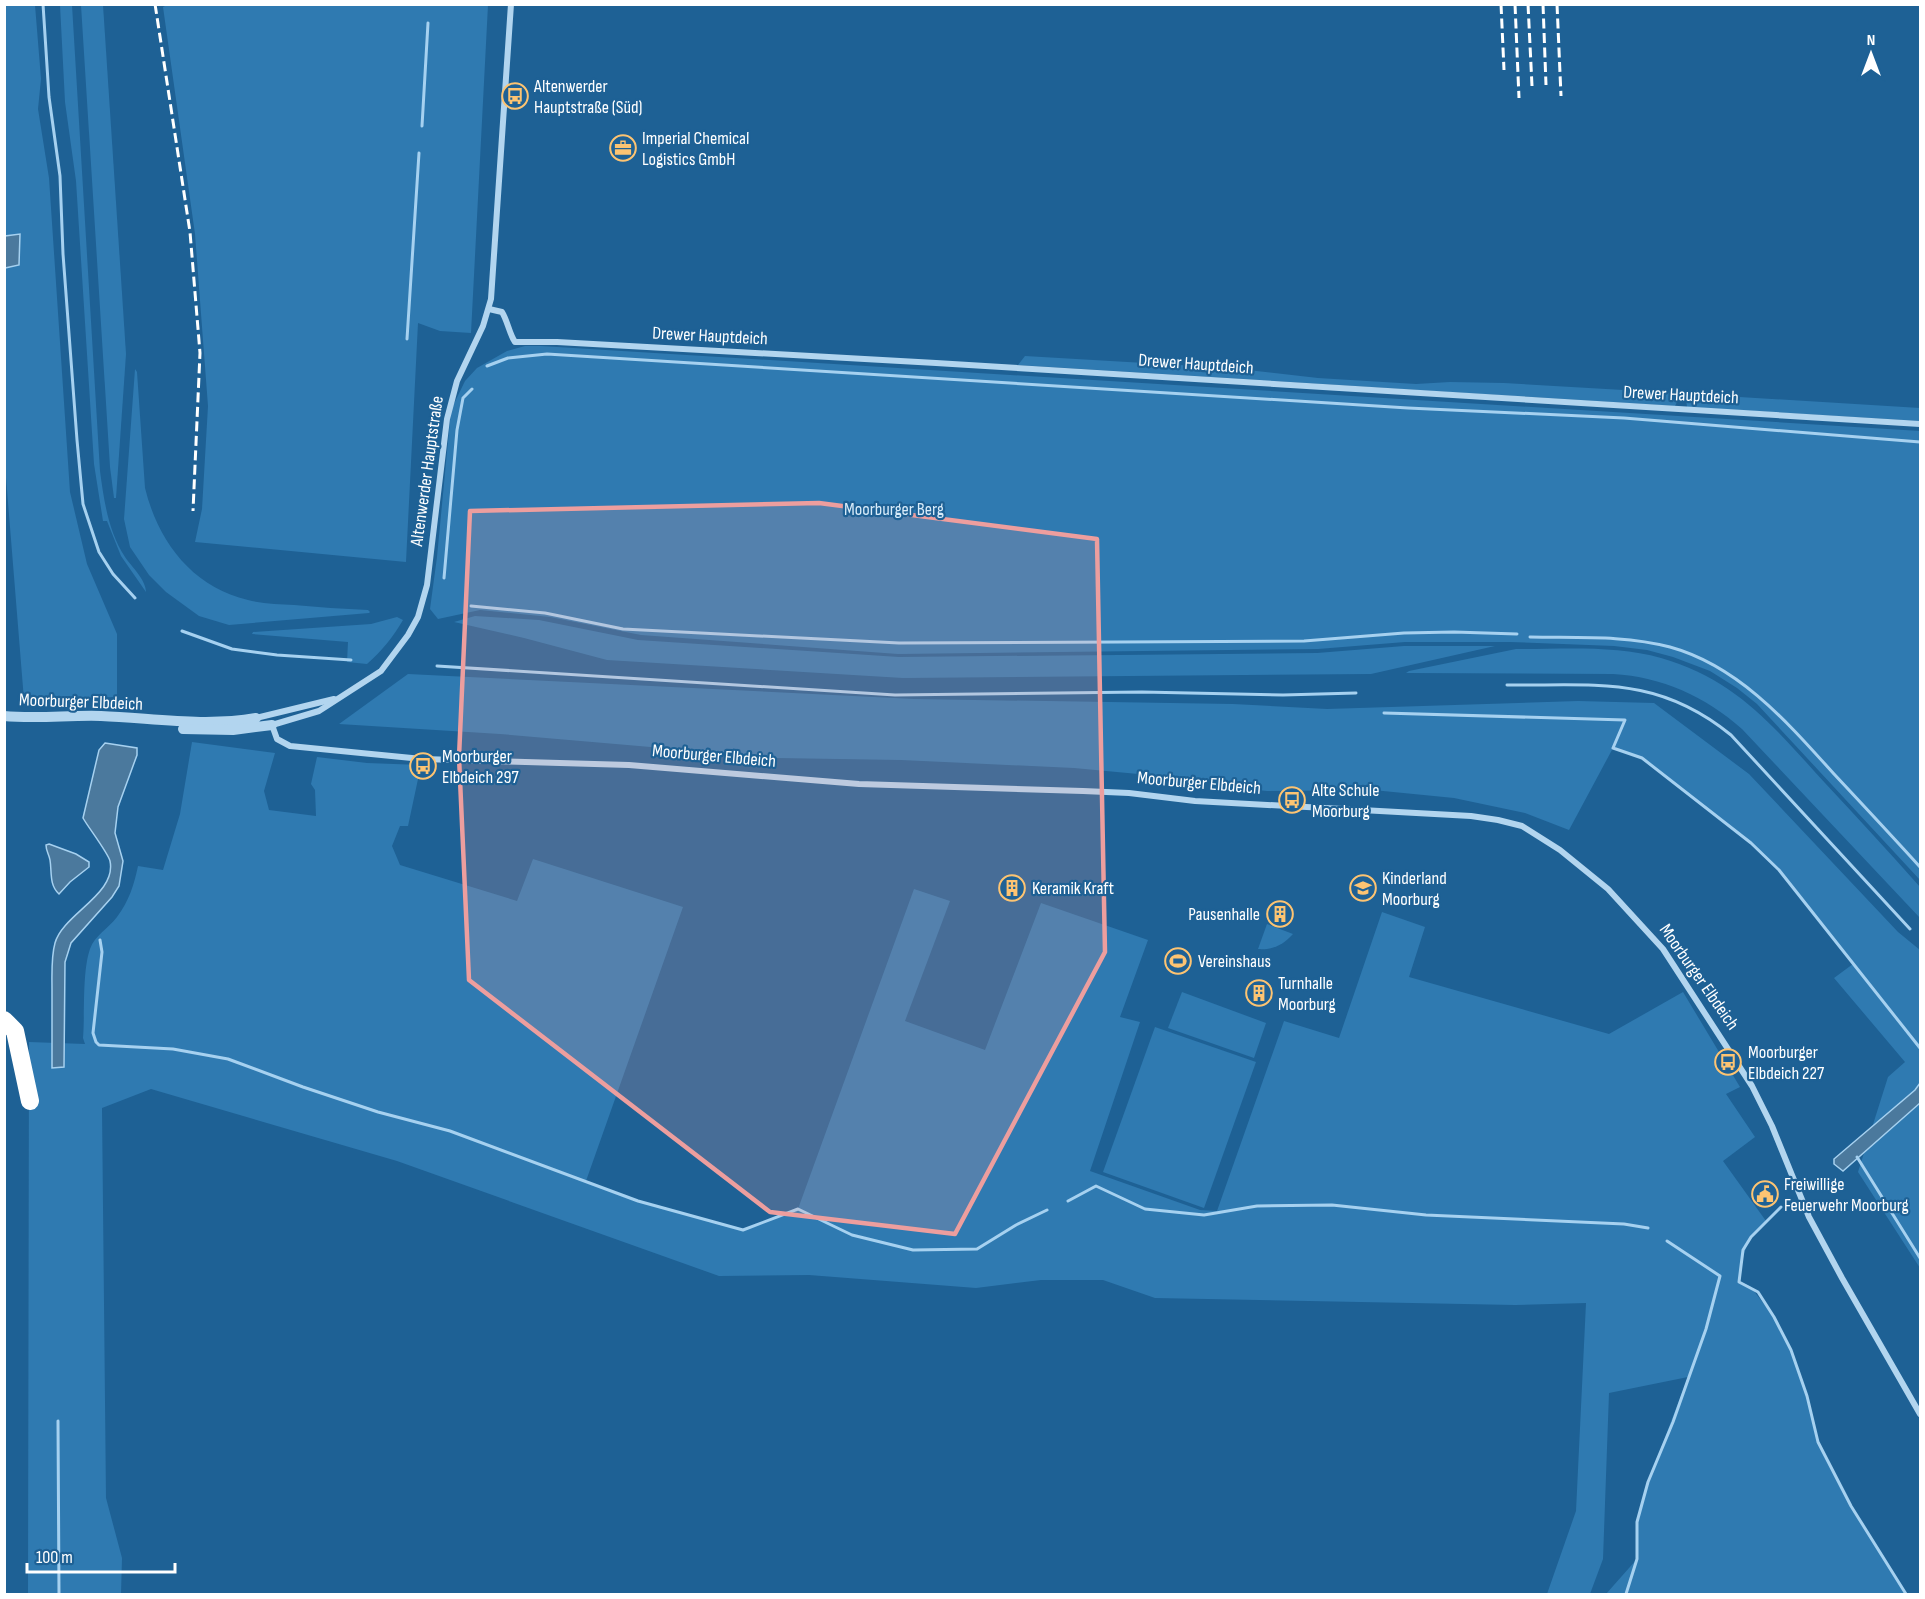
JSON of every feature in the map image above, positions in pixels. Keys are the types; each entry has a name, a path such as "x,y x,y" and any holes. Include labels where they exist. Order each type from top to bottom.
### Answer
{"highway":[{"path":"4,1020 15,1031 30,1101"}],"street":[{"name":"Altenwerder Hauptstraße","path":"272,725 312,714 364,683 381,670 403,643 418,617 427,585 447,418 457,381 477,342 489,309 493,284 510,4"},
{"name":"Drewer Hauptdeich","path":"489,309 502,312 515,342 557,342 936,363 1920,424"},
{"name":"Altenwerder Hauptstraße","path":"256,718 339,697"},
{"name":"Moorburger Elbdeich","path":"4,716 23,718 99,716 157,721 212,722 256,718 272,725 277,739 290,746 422,759 640,766 859,784 1129,793 1195,801 1472,816 1522,826 1560,850 1608,889 1663,949 1752,1086 1772,1126 1809,1217 1920,1414"},
{"name":"Moorburger Elbdeich","path":"157,721 174,727 199,730 233,730 272,725"}],"highlighted area":[{"path":"819,503 1097,539 1105,952 955,1234 770,1212 469,980 459,757 470,511"}],"green space":[{"path":"169,4 488,5 471,333 440,331 418,323 406,562 195,542 202,509 208,406 195,234 163,7"},
{"path":"4,5 35,5 41,79 38,109 49,178 70,492 87,564 117,634 117,697 24,700 4,453"},
{"path":"60,5 72,5 100,471 114,537 125,557 141,578 146,592 121,556 107,521 103,521 94,464 76,181 65,102"},
{"path":"81,5 103,5 126,354 116,498 114,498 110,467"},
{"name":"Moorburger Berg","path":"525,346 1920,431 1920,880 1757,704 1710,671 1647,650 1614,646 1510,642 1405,642 1318,649 898,654 641,635 550,617 480,610 438,619 430,609 451,410 465,381 477,368 507,351"},
{"path":"1025,356 1230,368 1318,378 1416,384 1504,383 1675,393 1678,400 1675,406 1018,365"},
{"path":"135,369 145,488 159,526 180,559 210,584 228,594 248,600 271,604 368,610 369,613 229,625 199,616 166,592 149,575 130,547 124,519"},
{"path":"1691,394 1920,408 1920,421 1687,407 1686,399"},
{"path":"475,616 539,620 638,640 899,657 1317,653 1404,646 1495,646 1371,674 903,678 607,660 454,622"},
{"path":"397,617 403,620 382,649 367,664 347,662 348,642 252,634 253,632 371,624"},
{"path":"1516,649 1589,649 1644,654 1688,667 1733,692 1789,743 1920,887 1920,918 1742,729 1713,707 1682,690 1649,679 1613,674 1406,673"},
{"path":"408,674 914,699 1233,704 1327,709 1578,701 1654,703 1749,774 1898,932 1920,950 1920,1268 1858,1172 1888,1077 1905,1062 1834,978 1853,964 1779,870 1751,843 1641,758 1613,748 1569,830 1525,813 1454,798 1373,790 1267,791 1212,785 1213,781 1074,768 901,760 777,758 500,734 339,724"},
{"path":"192,742 275,753 264,791 269,810 316,816 315,790 311,784 317,757 367,763 421,765 408,826 400,826 392,846 400,865 517,901 533,859 683,907 586,1181 638,1201 742,1230 798,1209 914,889 950,901 905,1021 985,1050 1041,903 1148,940 1120,1017 1140,1022 1090,1171 1200,1210 1217,1211 1284,1021 1339,1038 1382,912 1425,927 1409,977 1609,1034 1683,992 1740,1087 1726,1094 1755,1137 1723,1161 1766,1221 1746,1248 1740,1282 1750,1286 1774,1317 1791,1350 1807,1396 1818,1442 1851,1506 1906,1594 1606,1594 1637,1559 1637,1522 1648,1482 1688,1377 1609,1393 1603,1559 1590,1594 1547,1594 1576,1511 1586,1303 1515,1305 1155,1298 1103,1280 1041,1280 976,1288 809,1275 719,1276 397,1161 151,1089 102,1108 106,1498 122,1558 121,1594 28,1594 29,1042 85,1044 83,1038 85,981 90,949 125,905 138,866 163,870 180,814"},
{"path":"1267,924 1293,934 1277,946 1258,949"},
{"path":"1182,992 1266,1023 1254,1058 1168,1028"},
{"path":"1155,1027 1256,1062 1204,1208 1103,1172"}],"shaded area":[{"path":"20,234 19,265 5,268 5,236"},
{"path":"105,743 137,748 137,755 118,807 115,833 123,861 119,886 71,943 65,962 64,1067 52,1068 52,966 55,943 68,923 98,894 110,873 110,861 83,818 99,750"},
{"path":"49,844 76,854 89,862 89,867 59,894 52,882 46,847"},
{"path":"1920,1083 1920,1103 1843,1171 1834,1164 1834,1159 1915,1090"}],"waterway":[{"path":"43,4 49,97 60,176 63,254 83,504 99,552 113,574 135,598"},
{"path":"422,126 428,23"},
{"path":"407,339 419,153"},
{"path":"487,366 508,358 547,354 1408,408 1624,418 1920,442"},
{"path":"444,578 457,430 463,398 472,389"},
{"path":"471,606 545,613 623,629 899,643 1304,641 1404,633 1517,634"},
{"path":"182,631 232,649 277,655 351,660"},
{"path":"1530,637 1601,638 1653,643 1695,656 1718,668 1761,698 1780,716 1920,867"},
{"path":"437,666 895,695 1142,692 1283,695 1356,693"},
{"path":"1507,685 1597,685 1625,688 1651,693 1677,702 1704,716 1731,735 1910,929"},
{"path":"1384,713 1625,720 1613,748 1642,758 1751,843 1779,870 1920,1048"},
{"path":"100,940 102,952 93,1033 99,1045 173,1049 228,1059 378,1112 450,1131 638,1201 743,1230 798,1209 852,1235 913,1250 977,1249 1016,1225 1047,1210"},
{"path":"1857,1157 1920,1258"},
{"path":"1068,1201 1096,1186 1145,1209 1204,1215 1257,1206 1332,1205 1426,1215 1624,1224 1648,1228"},
{"path":"1781,1207 1751,1237 1743,1250 1739,1282 1758,1292 1774,1317 1791,1350 1807,1396 1818,1442 1851,1506 1906,1594"},
{"path":"1626,1594 1637,1559 1637,1522 1648,1482 1673,1422 1706,1329 1720,1276 1667,1241"},
{"path":"58,1421 59,1594"}],"railway":[{"path":"155,4 190,232 200,353 193,511"},
{"path":"1501,4 1504,70"},
{"path":"1515,4 1519,98"},
{"path":"1528,4 1532,86"},
{"path":"1543,4 1546,85"},
{"path":"1557,4 1561,96"}],"place":[{"name":"Altenwerder Hauptstraße (Süd)","path":"515,96"},
{"name":"Imperial Chemical Logistics GmbH","path":"623,148"},
{"name":"Moorburger Elbdeich 297","path":"423,766"},
{"name":"Alte Schule Moorburg","path":"1292,800"},
{"name":"Keramik Kraft","path":"1012,888"},
{"name":"Kinderland Moorburg","path":"1363,888"},
{"name":"Pausenhalle","path":"1280,914"},
{"name":"Vereinshaus","path":"1178,961"},
{"name":"Turnhalle Moorburg","path":"1259,993"},
{"name":"Moorburger Elbdeich 227","path":"1728,1062"},
{"name":"Freiwillige Feuerwehr Moorburg","path":"1765,1194"}]}
